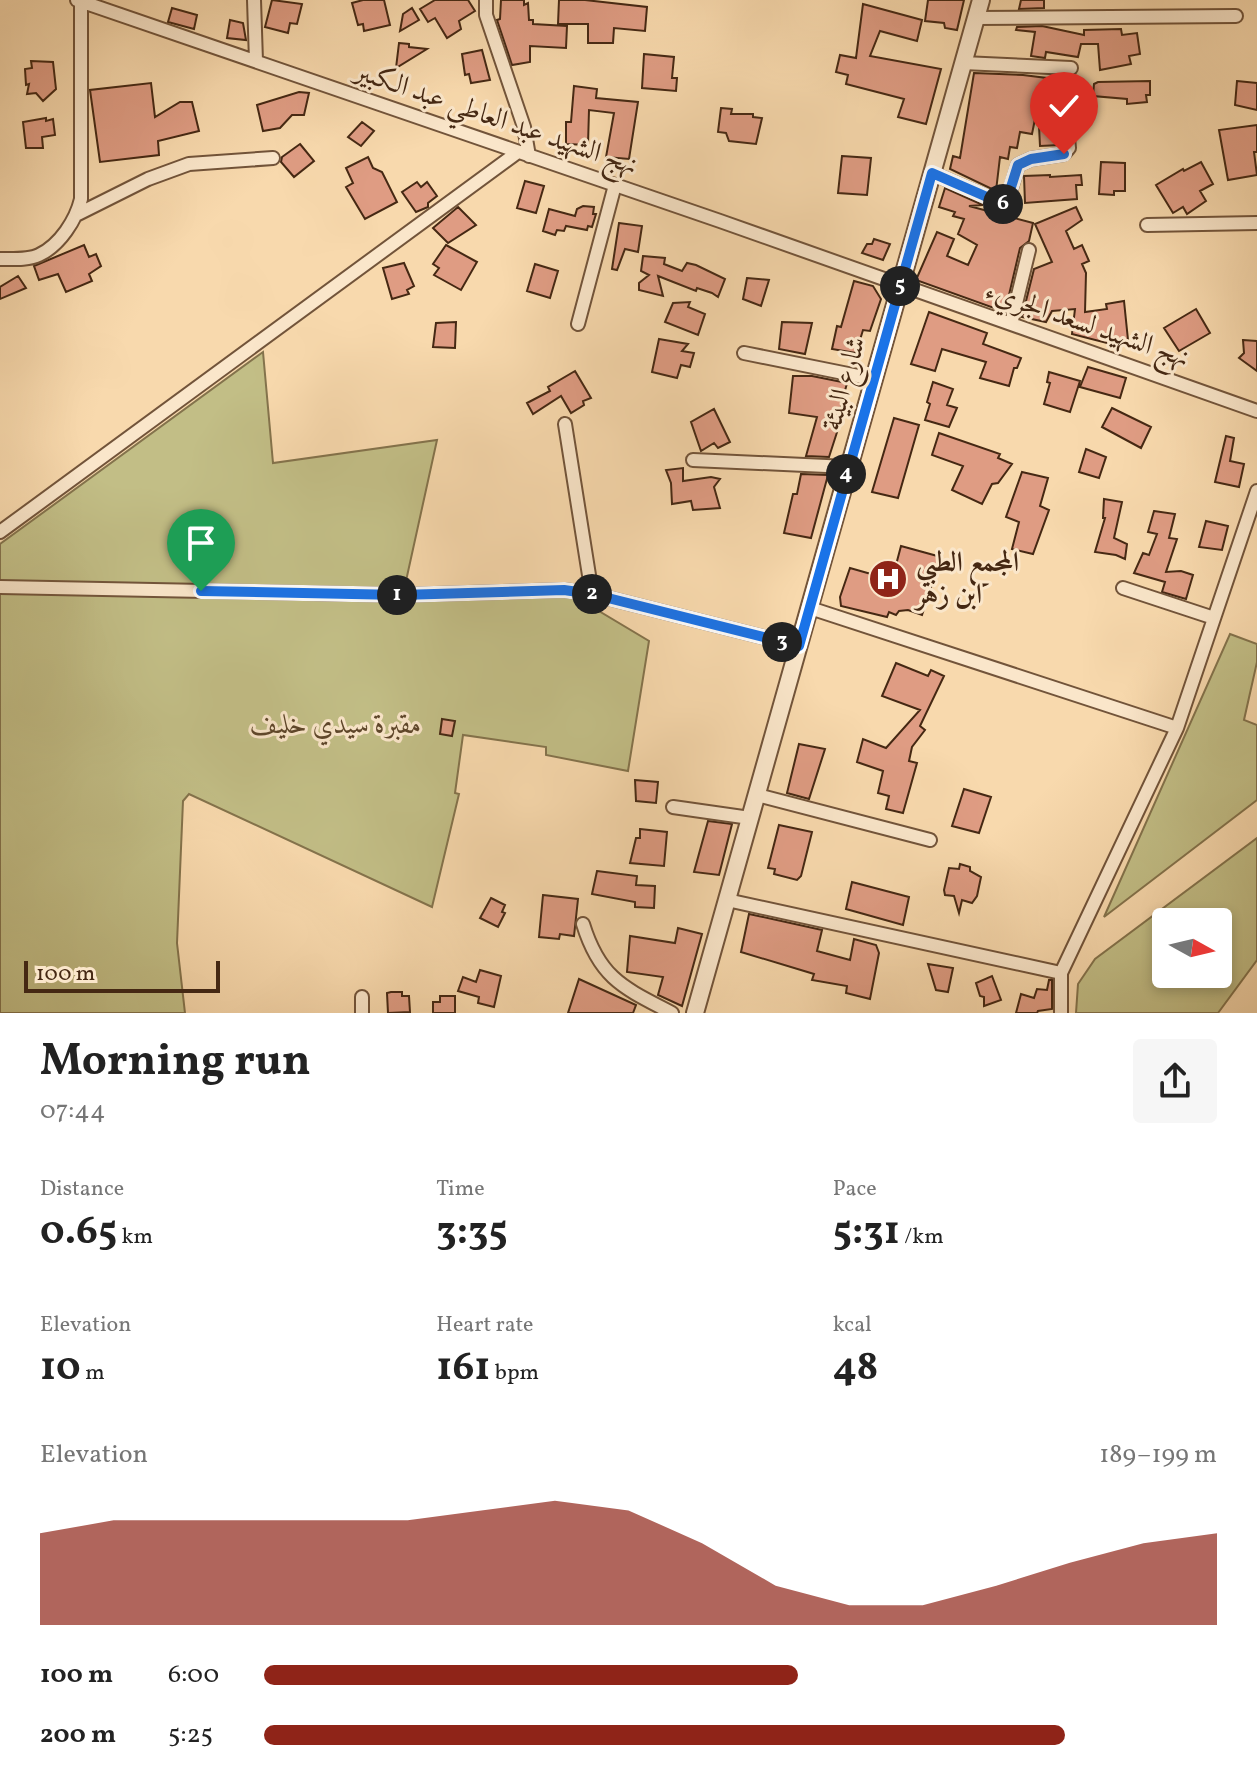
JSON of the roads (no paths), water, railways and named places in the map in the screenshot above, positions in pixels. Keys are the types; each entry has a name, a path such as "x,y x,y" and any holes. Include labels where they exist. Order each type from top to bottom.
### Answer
{"street":[{"path":"254,0 256,61"},
{"path":"0,532 524,154 524,127 486,15 486,0"},
{"name":"شارع البيئة","path":"695,1013 981,0"},
{"path":"0,259 37,256 63,235 78,214 81,199 79,1"},
{"name":"نهج الشهيد عبد العاطي عبد الكبير","path":"79,1 900,285"},
{"path":"976,18 1236,16"},
{"path":"963,63 1071,68"},
{"path":"932,173 1006,203 1018,165 1031,159 1064,154 1069,148 1066,117"},
{"path":"78,214 148,179 189,164 273,158"},
{"path":"578,324 615,185"},
{"path":"1147,225 1257,223"},
{"path":"1011,324 1029,250"},
{"name":"نهج الشهيد لسعد الجريء","path":"900,285 1257,411"},
{"path":"744,353 873,379"},
{"path":"565,424 592,594"},
{"path":"693,460 848,467"},
{"path":"1061,1013 1061,973 1177,728 1257,491"},
{"path":"0,587 401,595 564,590 592,594 799,646"},
{"path":"1123,588 1214,618"},
{"path":"810,608 1177,728"},
{"path":"757,795 930,840"},
{"path":"673,807 750,818"},
{"path":"727,900 1061,973"},
{"path":"583,924 592,950 603,968 632,993 672,1013"},
{"path":"362,997 362,1013"}],"place":[{"name":"المجمع الطبي ابن زهر","path":"888,579"}],"park label":[{"name":"مقبرة سيدي خليف","path":"336,725"}]}
